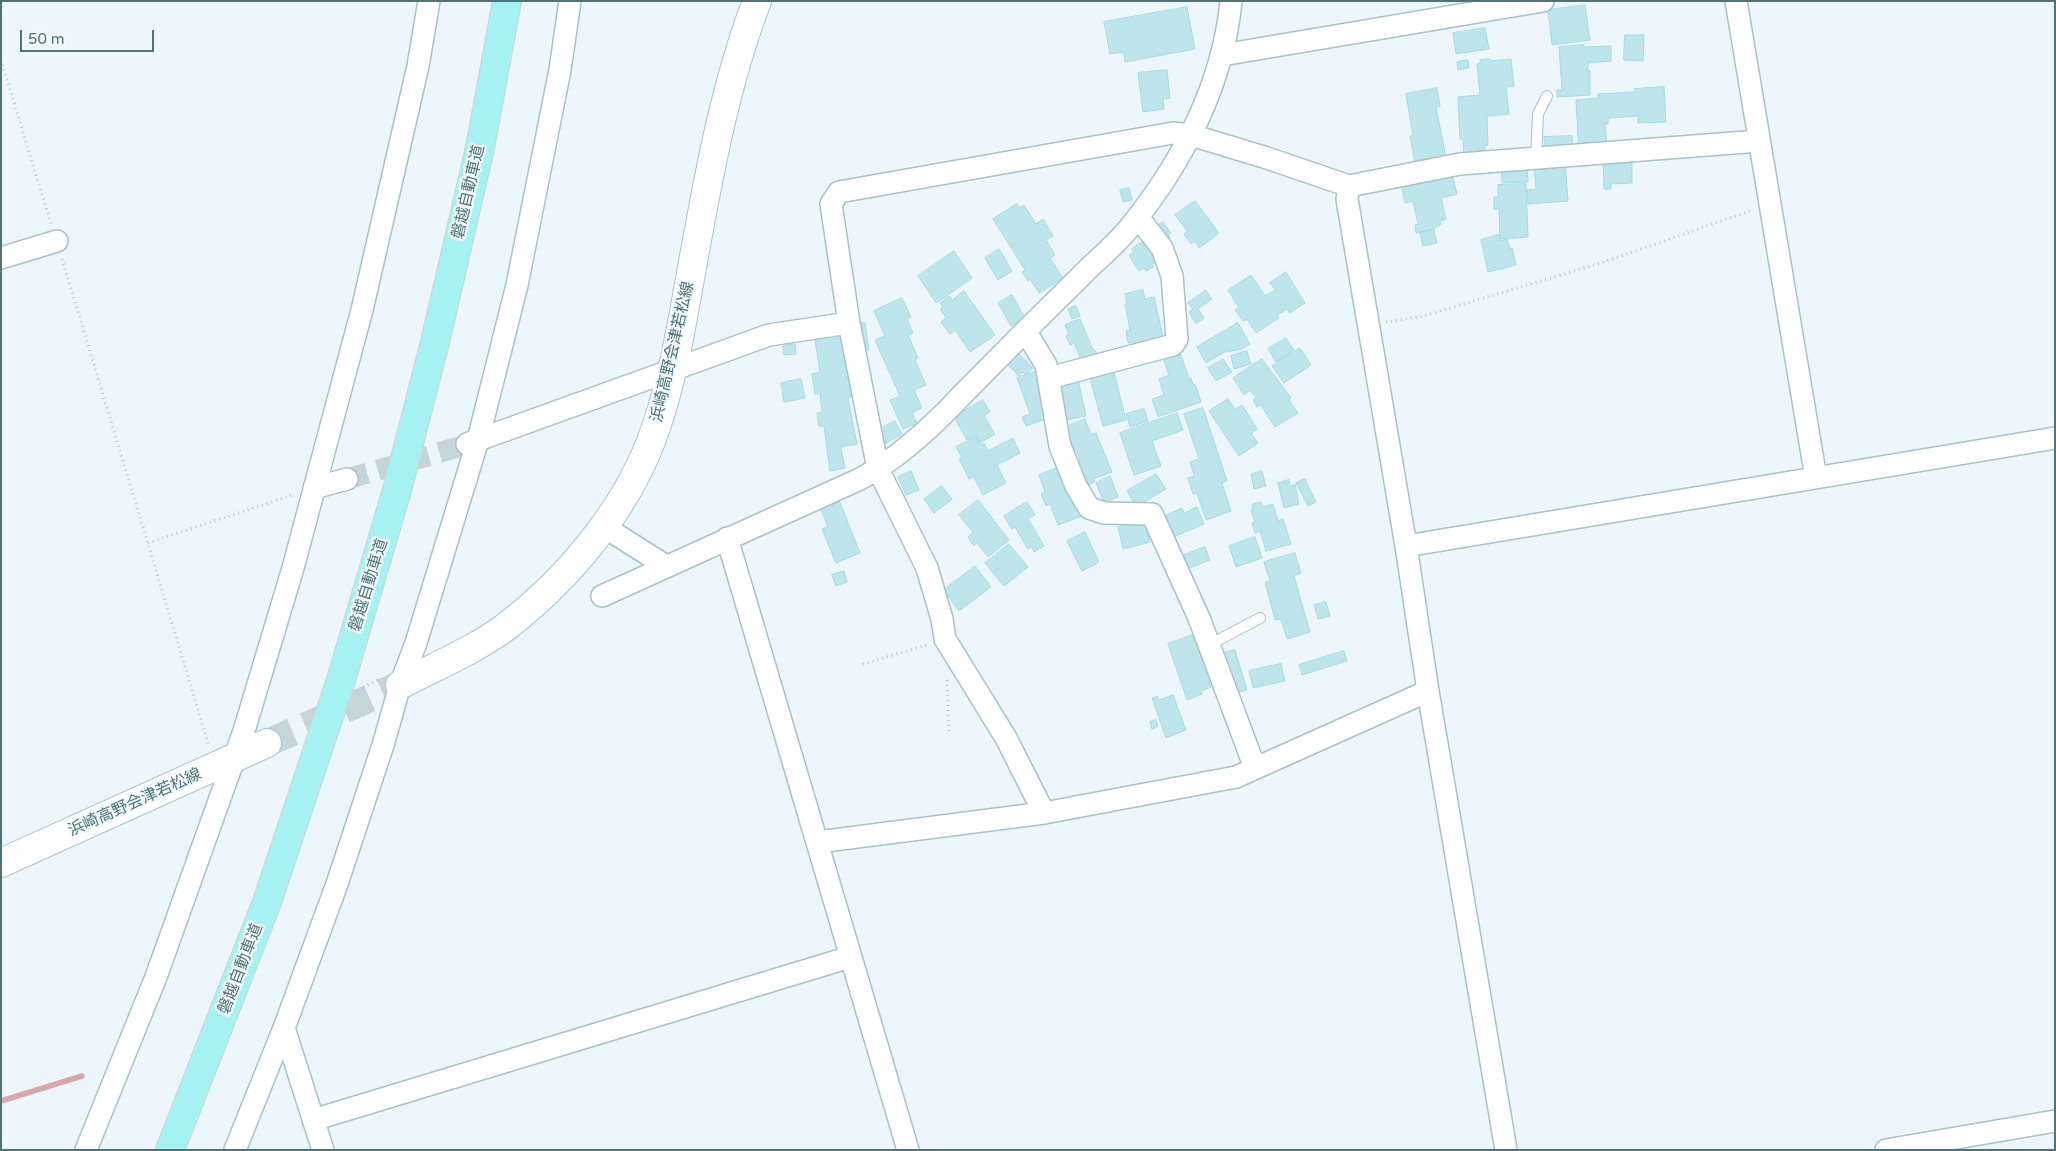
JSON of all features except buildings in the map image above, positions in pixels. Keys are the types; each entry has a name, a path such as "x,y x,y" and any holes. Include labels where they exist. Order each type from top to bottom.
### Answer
{"highway":[{"name":"磐越自動車道","path":"170,1150 267,902 341,680 394,500 435,342 480,148 507,1"}],"main road":[{"name":"浜崎高野会津若松線","path":"400,685 487,639 506,627 543,597 570,568 603,526 633,478 651,441 672,370 728,92 757,1"},
{"name":"浜崎高野会津若松線","path":"1,863 268,743"}],"street":[{"path":"86,1150 156,977 224,763 244,732 293,568 364,300 418,66 429,1"},
{"path":"235,1150 284,1028 337,884 384,742 400,685 416,643 470,443 517,286 560,70 570,1"},
{"path":"602,596 860,479 878,469 938,421 1129,229 1167,178 1191,135 1216,75 1222,55 1231,1"},
{"path":"1222,55 1543,1"},
{"path":"1736,1 1816,478"},
{"path":"1044,813 1006,738 945,639 942,618 927,568 878,469 849,323 831,204 839,192 1173,133 1191,135 1350,186 1460,164 1760,141"},
{"path":"1350,186 1347,199 1506,1150"},
{"path":"1048,378 1173,345 1177,340 1172,276 1162,248 1138,217"},
{"path":"1,258 57,241"},
{"path":"470,443 769,335 849,323"},
{"path":"1026,332 1046,365 1060,446 1076,486 1089,508 1104,513 1152,514 1199,618 1255,768"},
{"path":"1406,546 2055,438"},
{"path":"314,488 347,479"},
{"path":"603,526 666,566"},
{"path":"727,538 908,1150"},
{"path":"818,842 1044,813 1236,777 1428,691"},
{"path":"314,1120 850,957"},
{"path":"284,1028 323,1150"},
{"path":"1886,1150 2055,1121"}],"lane":[{"path":"1536,158 1538,114 1547,96"},
{"path":"1209,645 1260,618"}],"path":[{"path":"1,60 148,543 224,763"},
{"path":"1369,325 1423,316 1601,263 1770,204"},
{"path":"148,543 314,488"},
{"path":"863,664 945,639"},
{"path":"947,677 949,734"}],"waterway":[{"path":"1,1101 82,1076"}],"tunnel":[{"path":"347,479 462,446"},
{"path":"267,743 400,685"}]}
